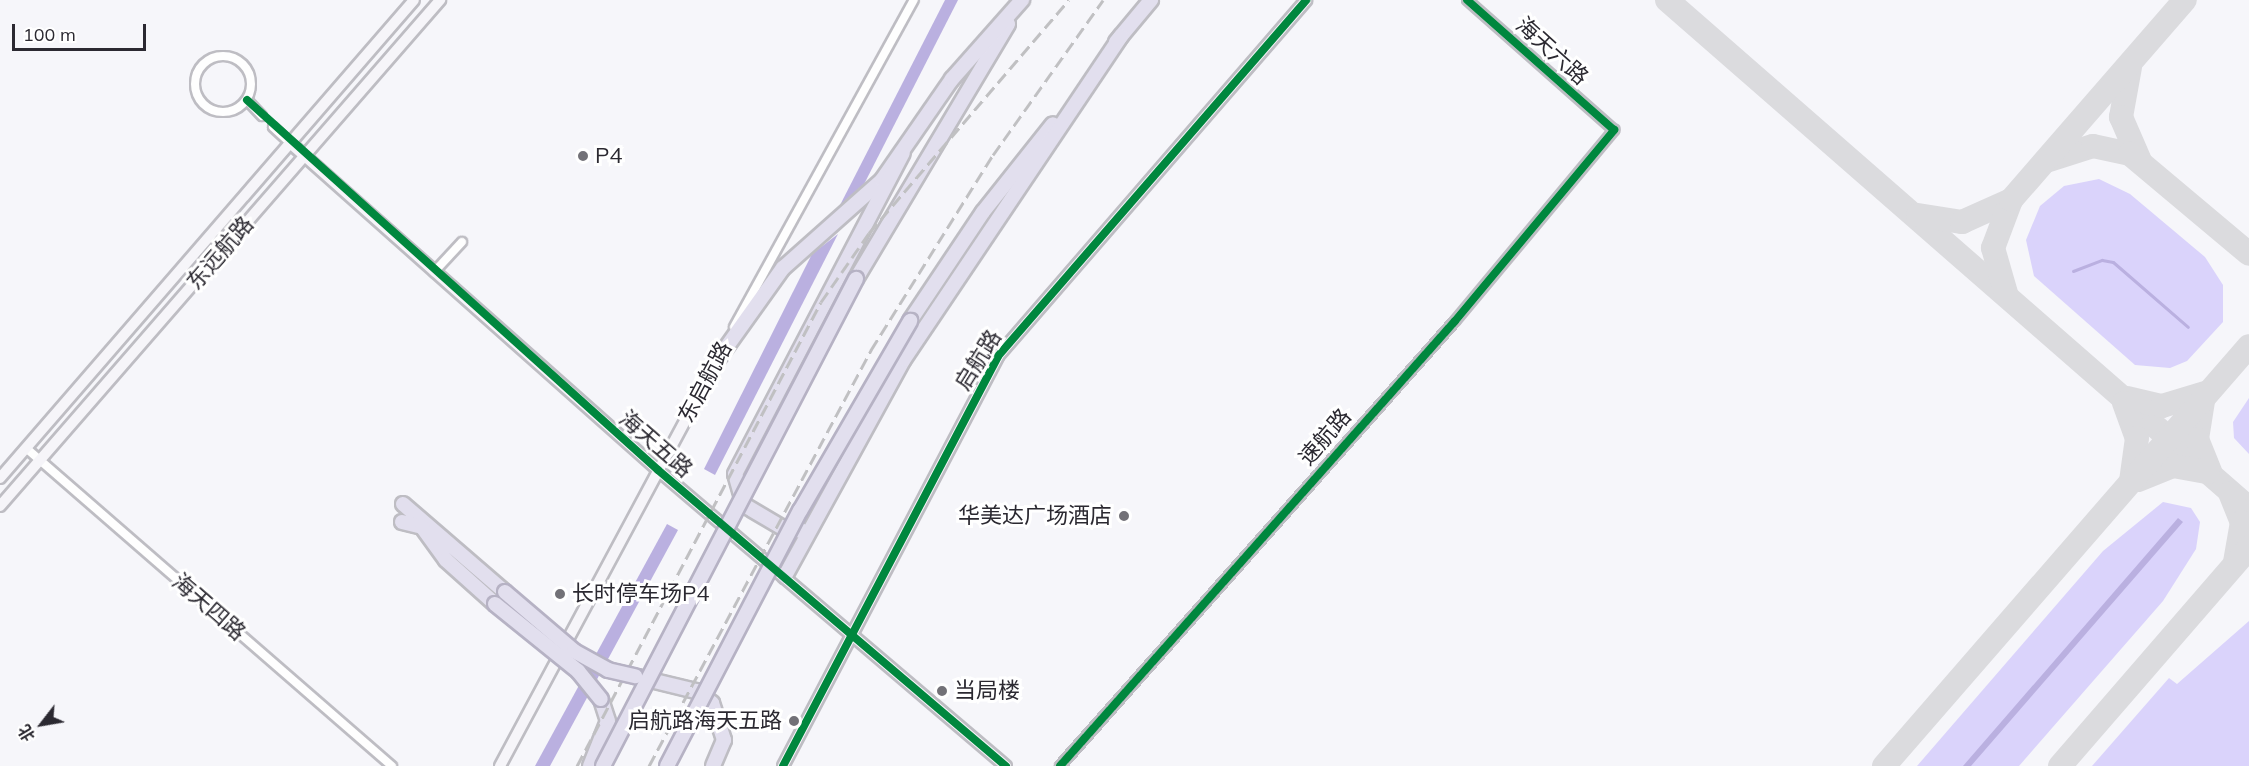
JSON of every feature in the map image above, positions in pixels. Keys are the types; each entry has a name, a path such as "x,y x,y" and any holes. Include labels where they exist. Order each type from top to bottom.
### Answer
{"highway":[{"path":"817,517 803,530 788,531 744,505 735,474 903,153 952,79 1023,0"},
{"path":"603,766 856,279 962,94 1023,0"},
{"path":"667,766 800,512 910,321 983,212 1151,0"},
{"path":"785,576 904,359 1121,36"},
{"path":"718,359 783,268 861,201 903,153"},
{"path":"403,504 574,651 608,670 696,691 712,703 724,740 713,766"},
{"path":"402,522 422,527 446,560 495,604 578,671 601,699 608,721 590,766"}],"street":[{"name":"东远航路","path":"0,478 414,0"},
{"name":"东远航路","path":"0,507 440,0"},
{"name":"东启航路","path":"500,766 914,0"},
{"name":"启航路","path":"783,766 998,356 1306,0"},
{"name":"海天六路","path":"1467,0 1614,130"},
{"path":"219,56 240,61 251,79 247,100 226,113 203,104 194,84 202,65 219,56"},
{"path":"247,100 262,116"},
{"path":"273,127 290,142"},
{"name":"速航路","path":"1060,766 1459,316 1614,130"},
{"name":"海天五路","path":"290,142 304,157 658,470 852,632 1006,766"},
{"path":"434,272 462,242"},
{"name":"海天四路","path":"26,448 392,766"}],"shaded area":[{"path":"945,0 958,0 858,196 837,211"},
{"path":"2099,179 2130,194 2205,257 2223,285 2223,322 2187,361 2170,368 2135,365 2034,276 2026,240 2040,206 2064,186"},
{"path":"838,234 715,475 704,469 812,254"},
{"path":"2249,398 2249,454 2234,438 2233,422"},
{"path":"2163,502 2191,508 2200,522 2196,549 2163,601 2019,766 1917,766 2103,551"},
{"path":"2178,518 2183,522 1971,766 1963,766"},
{"path":"667,524 678,530 550,766 535,766"},
{"path":"2249,621 2249,766 2092,766 2169,678 2177,684"}],"waterway":[{"path":"2073,271 2102,260 2113,262 2188,327"}],"taxiway":[{"path":"1667,0 2249,508"},
{"path":"2006,293 1993,248 2011,200 2185,0"},
{"path":"2130,67 2121,117 2140,161"},
{"path":"2049,160 2093,146 2130,154 2249,254"},
{"path":"1918,215 1962,222 2011,200"},
{"path":"1884,766 2249,346"},
{"path":"2127,398 2162,406 2205,393"},
{"path":"2203,401 2197,439 2210,471"},
{"path":"2124,403 2137,438 2131,481"},
{"path":"2138,480 2173,466 2207,472"},
{"path":"2230,493 2242,522 2235,562"},
{"path":"2060,766 2249,548"}],"railway":[{"path":"577,766 821,302 869,233 1069,0"},
{"path":"649,766 871,350 993,155 1103,0"}],"cycle path":[{"path":"783,766 998,356 1306,0"},
{"path":"1060,766 1455,321 1614,130 1467,0"},
{"path":"247,100 658,470 1006,766"}],"place":[{"name":"P4","path":"583,156"},
{"name":"华美达广场酒店","path":"1124,516"},
{"name":"长时停车场P4","path":"560,594"},
{"name":"当局楼","path":"942,691"},
{"name":"启航路海天五路","path":"794,721"}]}
